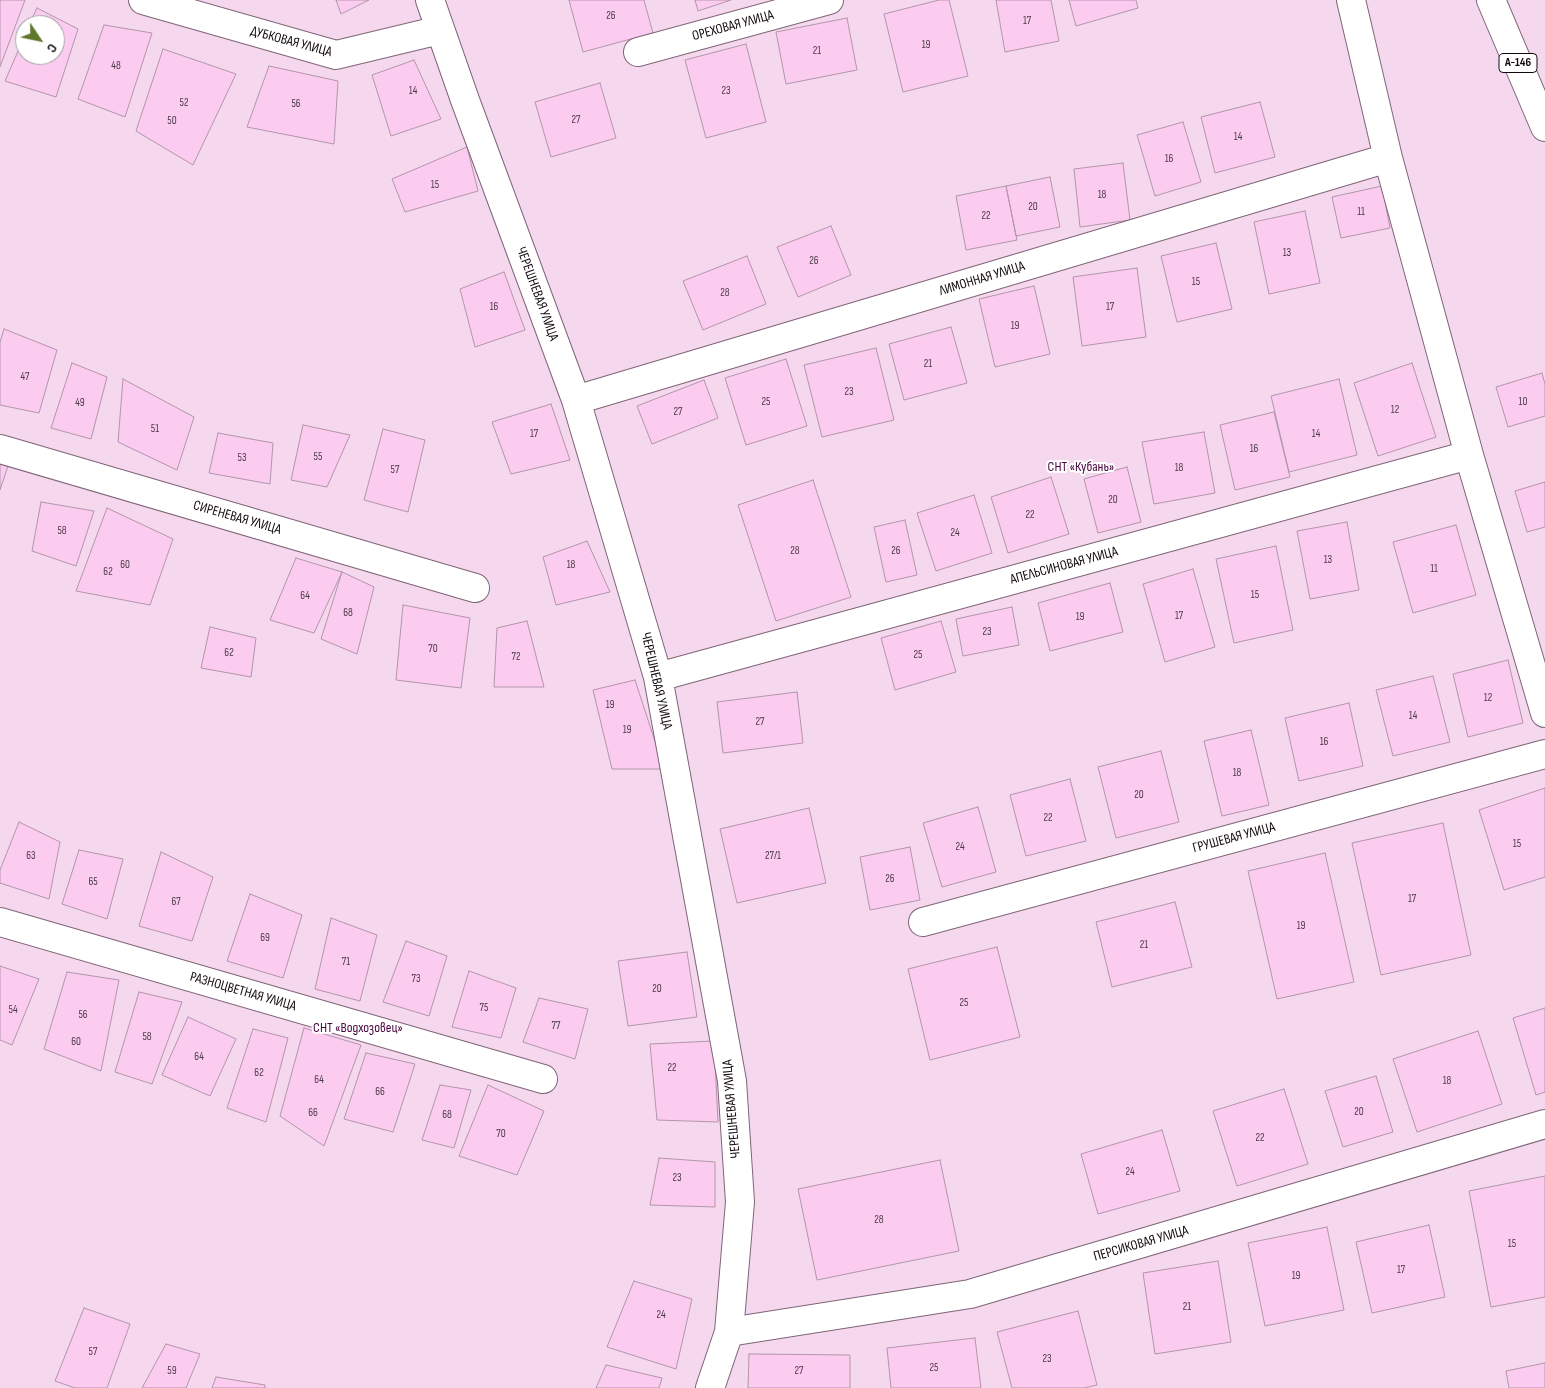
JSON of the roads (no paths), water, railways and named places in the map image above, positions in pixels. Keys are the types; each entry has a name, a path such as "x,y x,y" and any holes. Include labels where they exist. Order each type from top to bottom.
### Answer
{"main road":[{"name":"ДУБКОВАЯ УЛИЦА","path":"143,0 336,55 440,30"},
{"name":"ЧЕРЕШНЕВАЯ УЛИЦА","path":"430,0 576,400 658,677 732,1081 740,1202 729,1332 710,1388"},
{"name":"ОРЕХОВАЯ УЛИЦА","path":"638,52 829,0"},
{"path":"1351,0 1388,158 1469,455 1545,713"},
{"name":"А-146","path":"1491,0 1545,127"},
{"name":"ЛИМОННАЯ УЛИЦА","path":"576,400 1388,158"},
{"name":"СИРЕНЕВАЯ УЛИЦА","path":"0,448 475,588"},
{"name":"АПЕЛЬСИНОВАЯ УЛИЦА","path":"658,677 1469,455"},
{"name":"ГРУШЕВАЯ УЛИЦА","path":"923,922 1545,754"},
{"name":"РАЗНОЦВЕТНАЯ УЛИЦА","path":"0,922 543,1079"},
{"name":"ПЕРСИКОВАЯ УЛИЦА","path":"729,1332 970,1294 1545,1124"}],"park label":[{"name":"СНТ «Кубань»","path":"1081,467"},
{"name":"СНТ «Водхозовец»","path":"358,1028"}]}
